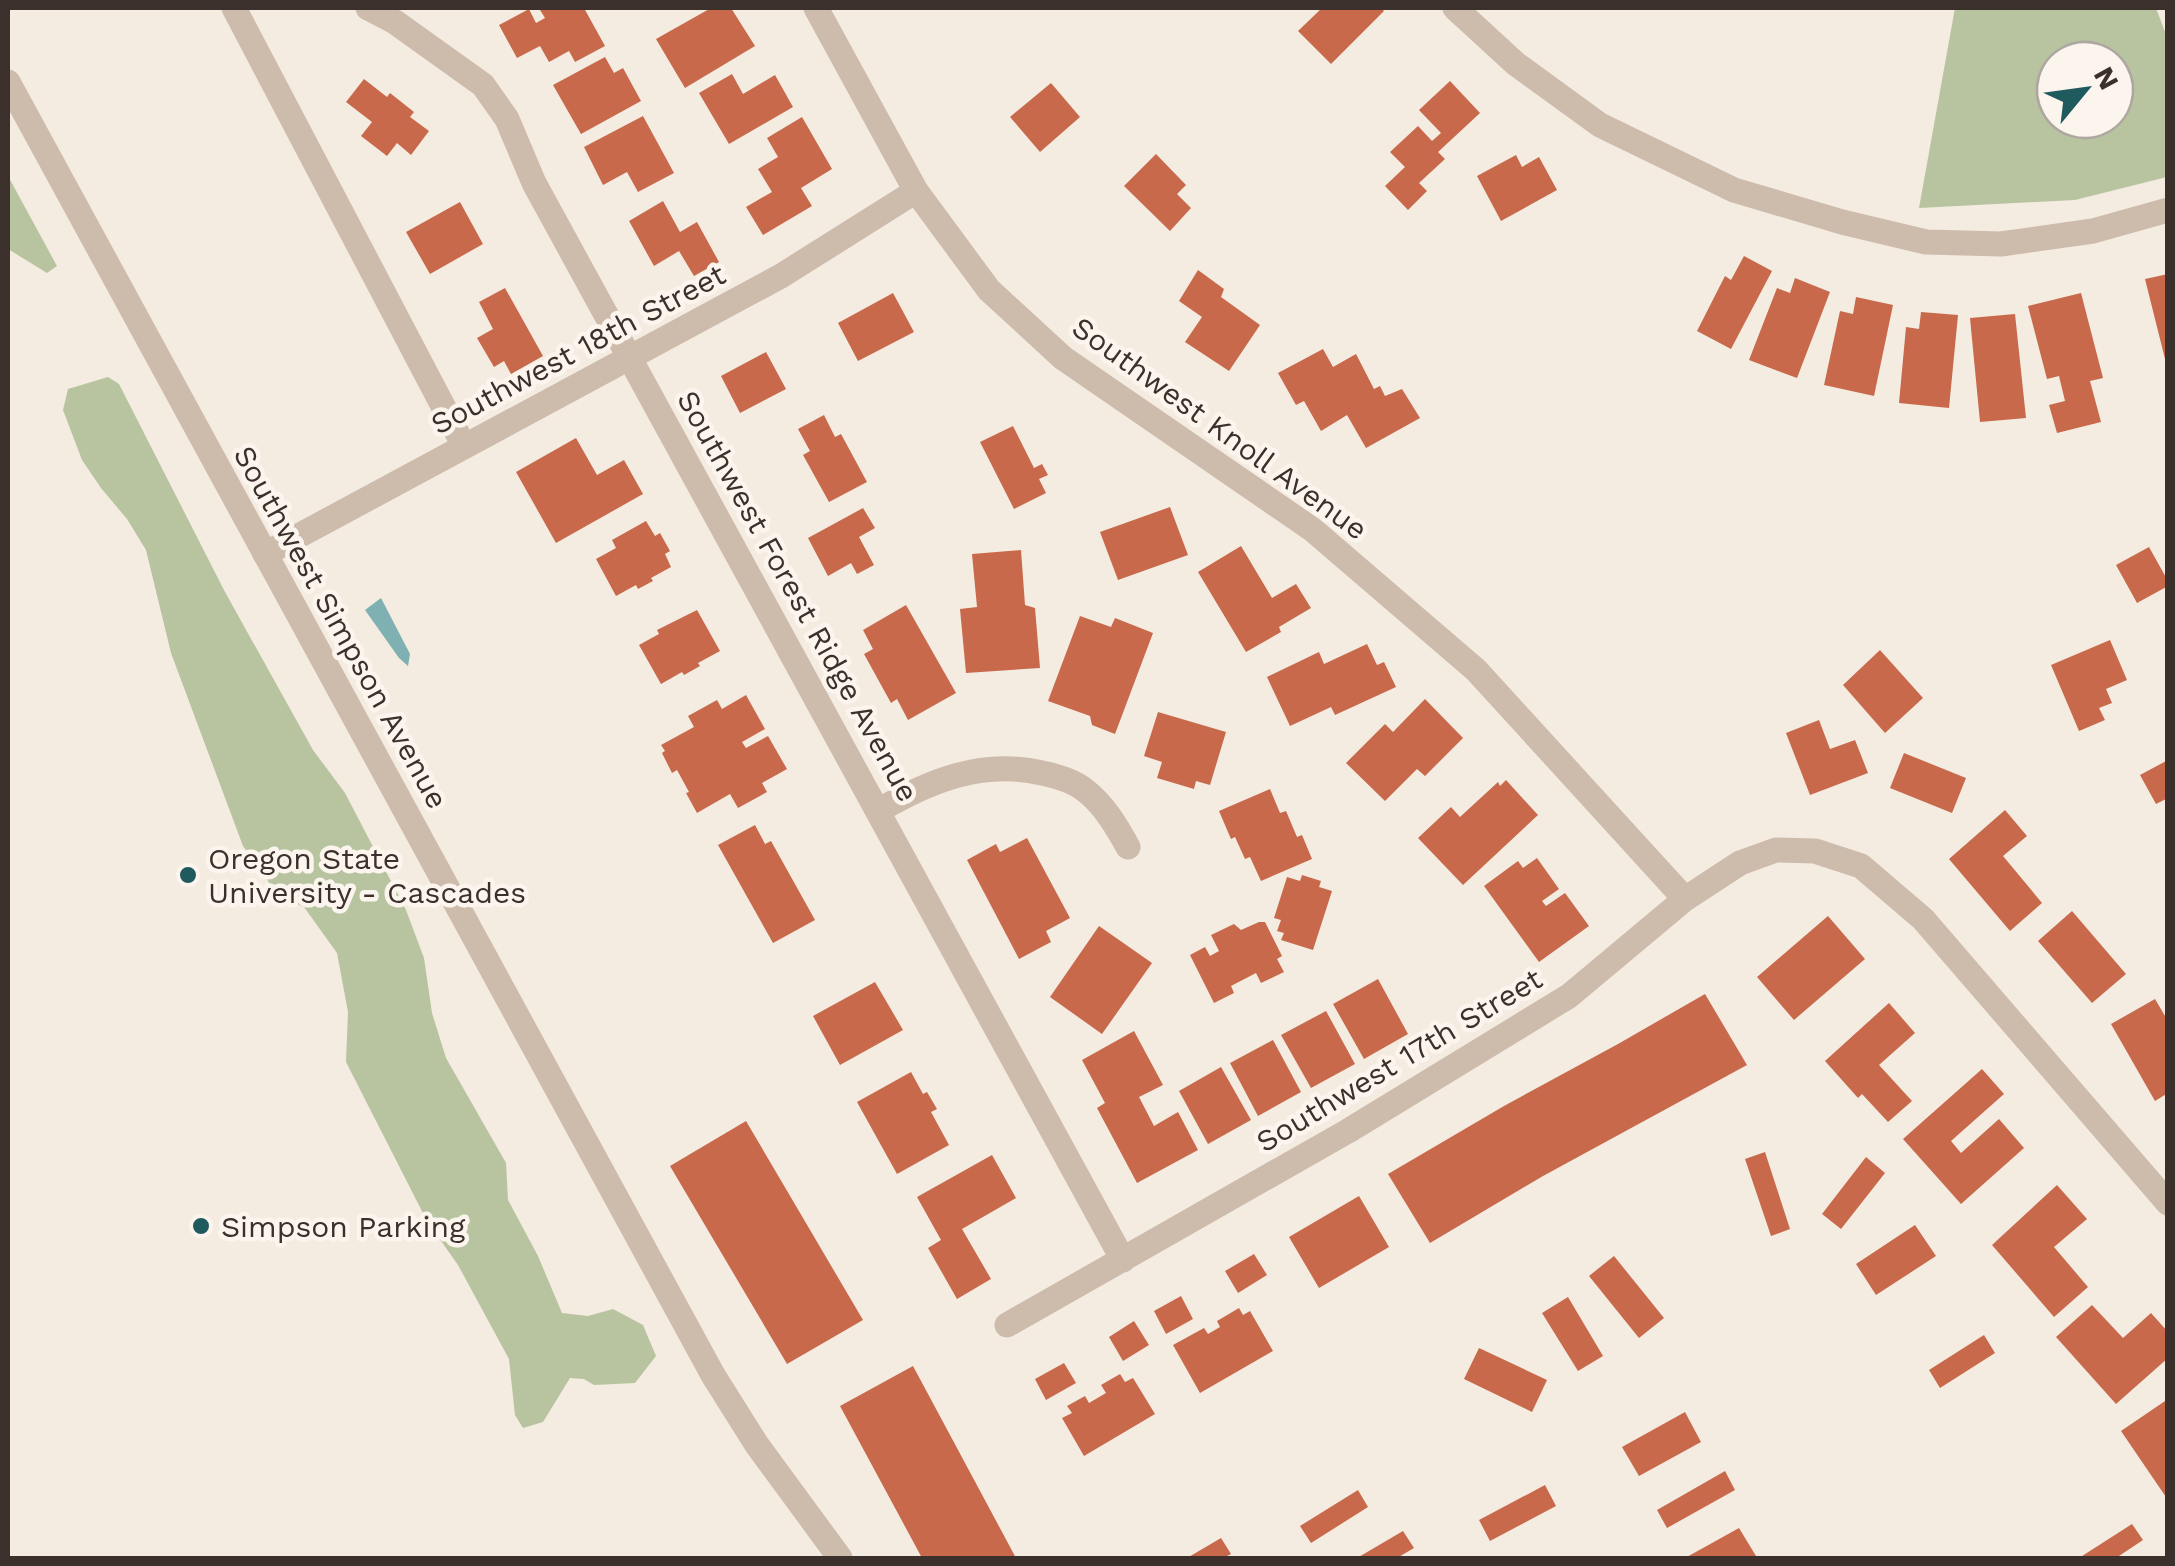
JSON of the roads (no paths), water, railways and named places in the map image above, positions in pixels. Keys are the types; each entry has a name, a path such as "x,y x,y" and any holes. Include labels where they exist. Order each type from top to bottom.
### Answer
{"street":[{"path":"234,8 464,446"},
{"name":"Southwest Forest Ridge Avenue","path":"368,8 395,22 484,85 507,119 534,183 1123,1260"},
{"name":"Southwest Knoll Avenue","path":"816,8 916,191 989,290 1062,358 1313,530 1476,670 1685,899"},
{"path":"1455,8 1516,64 1600,125 1734,190 1842,222 1926,242 2001,244 2092,231 2168,210"},
{"name":"Southwest Simpson Avenue","path":"8,82 713,1375 756,1445 840,1558"},
{"name":"Southwest 18th Street","path":"265,554 781,276 916,191"},
{"path":"878,810 957,774 988,769 1026,770 1085,790 1108,815 1128,847"},
{"name":"Southwest 17th Street","path":"1007,1326 1348,1131 1569,996 1685,899 1740,863 1776,850 1815,851 1861,866 1923,919 2168,1203"}],"water":[{"path":"381,598 410,654 408,666 365,610"}],"place":[{"name":"Oregon State University - Cascades","path":"188,875"},
{"name":"Simpson Parking","path":"201,1226"}]}
